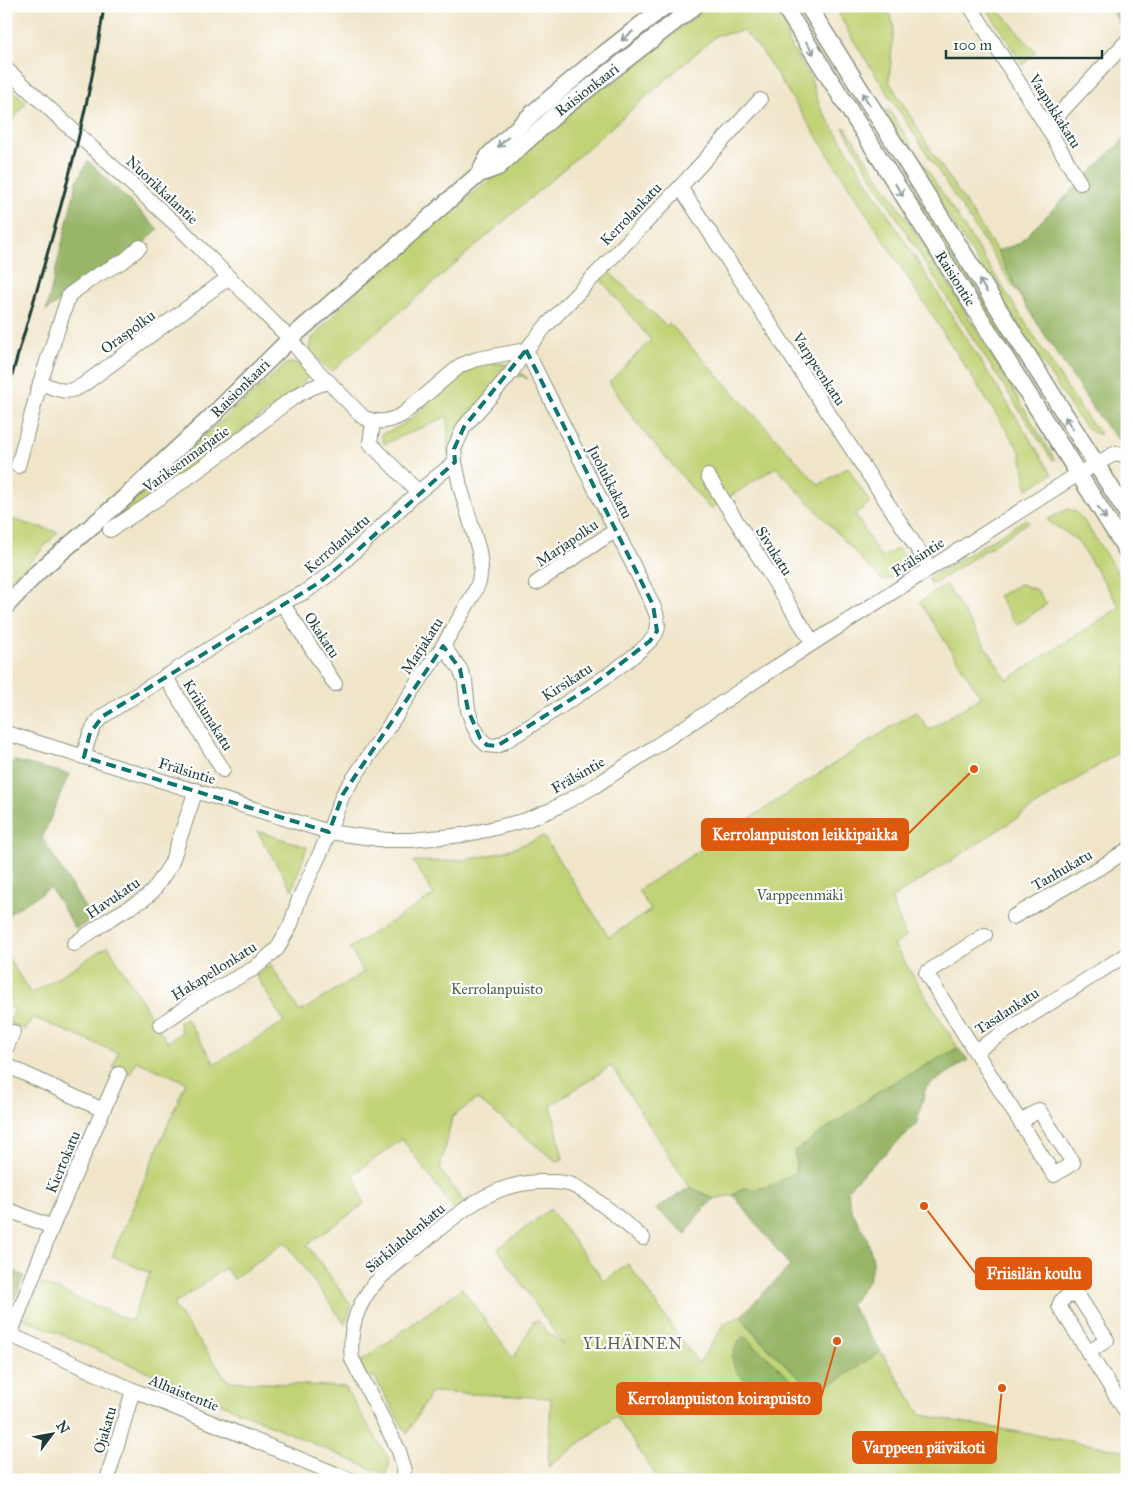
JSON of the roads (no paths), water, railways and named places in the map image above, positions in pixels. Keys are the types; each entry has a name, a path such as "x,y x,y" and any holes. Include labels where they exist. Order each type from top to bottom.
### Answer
{"main road":[{"name":"Raisionkaari","path":"479,174 489,155 535,111 665,6"},
{"name":"Raisionkaari","path":"6,606 38,572 121,501 208,420 290,339 479,174 498,167 561,110 695,6"},
{"name":"Raisiontie","path":"784,6 1127,551"},
{"name":"Raisiontie","path":"808,6 1127,513"}],"street":[{"name":"Vaapukkakatu","path":"970,6 1080,182"},
{"path":"1047,127 1127,41"},
{"name":"Nuorikkalantie","path":"6,69 181,229 290,339"},
{"name":"Kerrolankatu","path":"84,757 86,744 96,722 114,708 282,603 305,592 334,571 418,492 455,462 454,449 464,427 511,373 526,350 546,326 680,187 760,100"},
{"name":"Varppeenkatu","path":"680,187 930,568"},
{"path":"18,466 40,383 69,295 94,277 124,260 140,247"},
{"name":"Oraspolku","path":"40,383 65,391 73,391 84,385 228,278"},
{"path":"290,339 355,410 373,422 393,420 402,415 454,370 469,362 526,350"},
{"name":"Juolukkakatu","path":"526,350 653,605 657,618 657,631"},
{"name":"Variksenmarjatie","path":"110,530 185,481 297,395 314,385 329,382"},
{"path":"373,422 370,443 418,492"},
{"name":"Frälsintie","path":"6,733 329,832 386,840 411,840 463,835 526,820 551,810 595,786 813,643 1078,474 1116,453 1127,456"},
{"name":"Marjakatu","path":"329,832 343,794 443,646 479,582 481,567 476,535 460,486 455,462"},
{"name":"Sivukatu","path":"708,476 813,643"},
{"name":"Marjapolku","path":"536,584 616,530"},
{"name":"Okakatu","path":"282,603 335,684"},
{"name":"Kirsikatu","path":"443,646 460,668 465,682 468,710 480,738 487,745 497,746 589,688 626,662 650,641 657,631"},
{"name":"Kriikunakatu","path":"165,676 223,770"},
{"name":"Havukatu","path":"74,944 111,918 134,906 153,890 171,864 196,790"},
{"name":"Hakapellonkatu","path":"160,1025 199,998 255,968 277,949 291,924 299,899 329,832"},
{"name":"Tanhukatu","path":"1014,917 1127,850"},
{"path":"975,1051 926,973 986,935"},
{"name":"Tasalankatu","path":"1020,1122 975,1051 1127,954"},
{"path":"6,1049 13,1032"},
{"path":"6,1065 103,1110"},
{"name":"Kiertokatu","path":"8,1334 52,1227 119,1074"},
{"name":"Särkilahdenkatu","path":"402,1480 405,1471 400,1451 352,1359 350,1343 352,1325 359,1308 375,1284 463,1210 485,1196 510,1186 529,1183 570,1184 586,1193 643,1238"},
{"path":"6,1209 52,1227"},
{"name":"Alhaistentie","path":"8,1334 133,1390 350,1480"},
{"path":"1088,1353 1127,1412"},
{"name":"Ojakatu","path":"107,1480 133,1390"}],"railway":[{"path":"6,396 75,153 96,55 104,6"}],"place":[{"name":"Kerrolanpuiston leikkipaikka","path":"974,769"},
{"name":"Friisilän koulu","path":"924,1206"},
{"name":"Kerrolanpuiston koirapuisto","path":"837,1341"},
{"name":"Varppeen päiväkoti","path":"1002,1388"}],"district":[{"name":"YLHÄINEN","path":"633,1343"}],"park label":[{"name":"Varppeenmäki","path":"800,895"},
{"name":"Kerrolanpuisto","path":"497,989"}]}
